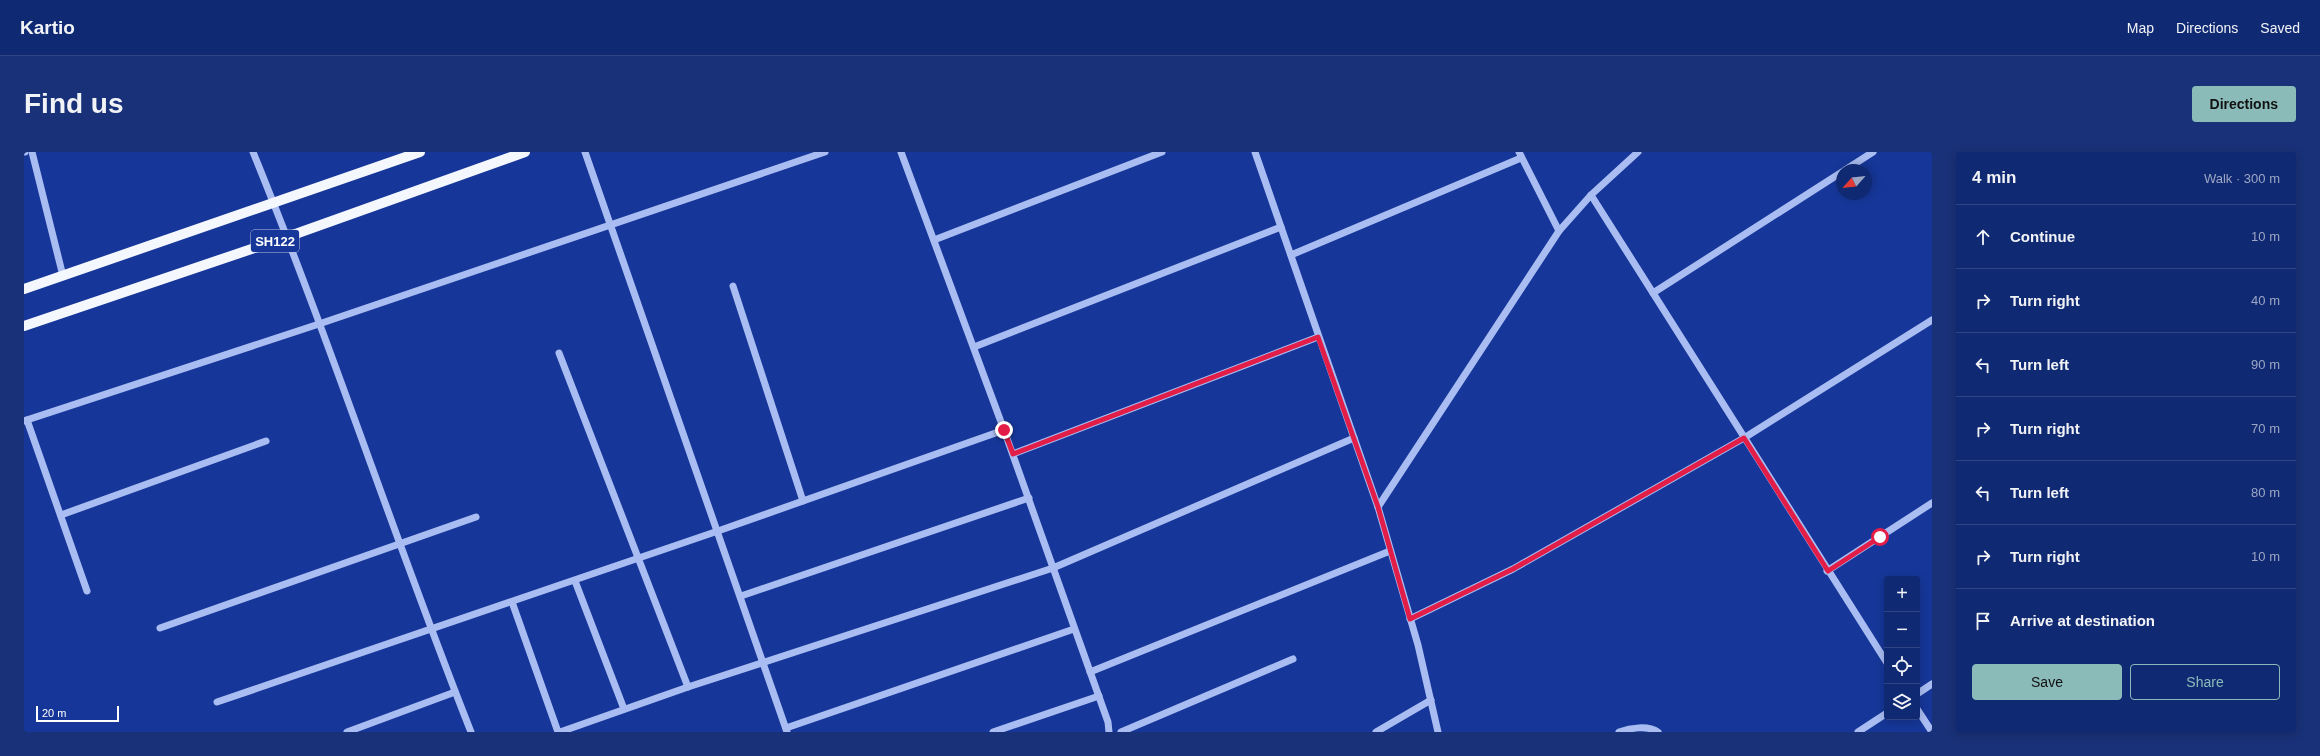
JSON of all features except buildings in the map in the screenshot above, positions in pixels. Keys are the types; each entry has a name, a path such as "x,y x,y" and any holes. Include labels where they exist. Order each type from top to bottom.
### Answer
{"main road":[{"name":"SH122","path":"24,289 274,204 420,152"},
{"name":"SH122","path":"24,326 287,237 526,152"}],"street":[{"path":"32,152 63,276"},
{"path":"253,152 287,237 430,630 470,732"},
{"path":"585,152 786,730 1074,629"},
{"path":"87,591 26,420 319,324 825,152"},
{"path":"901,152 1029,498 1074,629 1099,696 1109,732"},
{"path":"934,240 1162,152"},
{"path":"1255,152 1378,507 1410,619 1438,732"},
{"path":"1378,507 1558,231 1591,195 1638,152"},
{"path":"1854,164 1873,152"},
{"path":"1291,255 1520,155 1558,231"},
{"path":"1653,293 1836,176"},
{"path":"1591,195 1884,658"},
{"path":"974,347 1281,227"},
{"path":"733,286 803,501"},
{"path":"1410,619 1513,569 1744,438 1932,320"},
{"path":"1013,454 1318,337"},
{"path":"559,353 688,687"},
{"path":"217,702 718,532 1004,430"},
{"path":"512,602 559,732 763,662 1053,568 1354,438"},
{"path":"61,515 266,441"},
{"path":"740,596 1029,498"},
{"path":"1828,571 1932,503"},
{"path":"160,628 400,546 476,517"},
{"path":"1090,672 1390,551"},
{"path":"575,581 624,709"},
{"path":"1122,732 1294,659"},
{"path":"1920,692 1932,684"},
{"path":"347,732 455,692"},
{"path":"993,732 1099,696"},
{"path":"1376,732 1431,700"},
{"path":"1920,714 1932,732"},
{"path":"1858,732 1884,715"},
{"path":"1619,732 1641,728 1658,732"}],"route":[{"path":"1004,430 1013,454 1318,337 1378,507 1410,619 1513,569 1744,438 1828,571 1880,537"}]}
